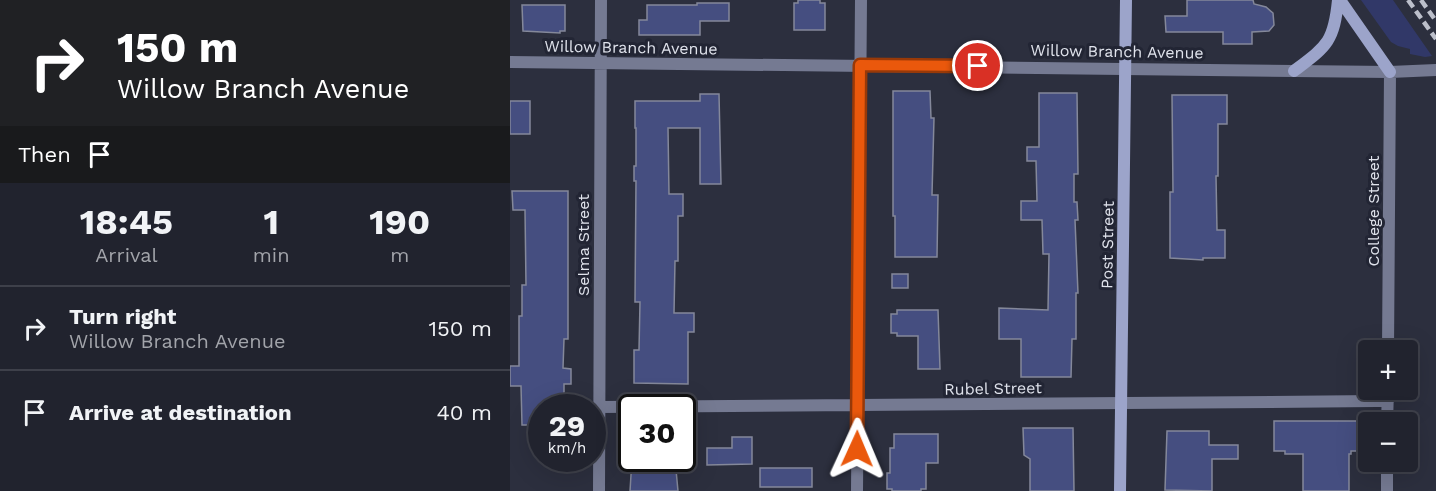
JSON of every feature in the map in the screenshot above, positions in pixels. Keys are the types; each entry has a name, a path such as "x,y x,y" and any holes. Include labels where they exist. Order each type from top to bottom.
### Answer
{"street":[{"name":"Selma Street","path":"600,394 601,0"},
{"path":"857,491 861,0"},
{"name":"Post Street","path":"1120,491 1126,0"},
{"path":"1294,71 1320,52 1331,39 1336,24 1339,0"},
{"path":"1339,0 1390,72"},
{"name":"Willow Branch Avenue","path":"510,62 1390,72 1436,70"},
{"name":"College Street","path":"1388,340 1390,72"},
{"name":"Rubel Street","path":"606,407 858,407 1358,397"},
{"name":"Selma Street","path":"599,472 599,491"},
{"path":"1387,472 1387,491"}],"shaded area":[{"path":"1361,0 1393,0 1432,56 1410,54 1410,49 1391,42"}],"building":[{"path":"798,0 820,0 820,3 825,3 825,30 794,30 794,3 798,3"},
{"path":"1187,0 1253,0 1254,4 1266,7 1273,13 1274,25 1269,31 1252,32 1252,44 1223,44 1223,32 1166,32 1165,16 1187,16"},
{"path":"697,3 729,3 729,21 700,21 700,35 639,35 639,20 647,20 647,5 697,5"},
{"path":"522,5 565,5 565,31 560,31 560,33 523,31"},
{"path":"893,91 930,91 931,118 934,118 932,195 938,195 937,257 895,257"},
{"path":"1039,93 1077,93 1078,174 1074,174 1074,202 1077,202 1078,220 1075,220 1078,293 1076,293 1076,339 1072,339 1071,377 1021,377 1021,339 999,339 999,308 1048,310 1049,254 1043,254 1042,220 1021,220 1021,201 1037,201 1036,161 1027,161 1027,147 1039,147"},
{"path":"700,94 719,94 721,184 700,184 700,128 668,128 669,194 683,194 683,216 678,216 678,261 675,261 674,313 694,313 694,332 688,332 688,384 634,383 634,350 639,350 640,302 635,302 635,101 700,101"},
{"path":"1172,95 1227,95 1227,124 1218,124 1218,176 1216,176 1217,230 1225,230 1225,258 1203,258 1203,260 1170,258 1170,192 1173,192"},
{"path":"510,101 530,101 530,134 510,134"},
{"path":"512,191 568,191 568,339 564,339 563,368 571,369 571,384 564,384 564,394 528,394 528,425 522,425 521,386 510,386 510,366 519,366 519,316 522,316 522,285 526,285 525,210 513,210"},
{"path":"892,274 908,274 908,288 892,288"},
{"path":"897,310 938,310 940,369 918,369 918,336 897,336 897,333 891,333 891,314 897,314"},
{"path":"1274,421 1358,421 1358,451 1351,451 1349,454 1349,491 1303,491 1303,454 1285,454 1285,451 1274,451"},
{"path":"1023,428 1073,428 1074,491 1030,491 1030,459 1024,455"},
{"path":"1167,431 1209,431 1209,445 1238,445 1238,459 1212,459 1212,491 1165,490"},
{"path":"894,434 938,434 938,463 926,463 926,489 892,491 892,489 887,489 887,473 890,473 890,448 894,448"},
{"path":"732,437 752,437 752,464 707,465 707,448 732,448"},
{"path":"760,468 812,468 812,487 760,487"},
{"path":"631,472 676,472 678,491 630,491"}],"railway":[{"path":"1408,0 1436,39"},
{"path":"1421,0 1436,21"}],"route":[{"path":"857,449 860,65 978,66"}]}
